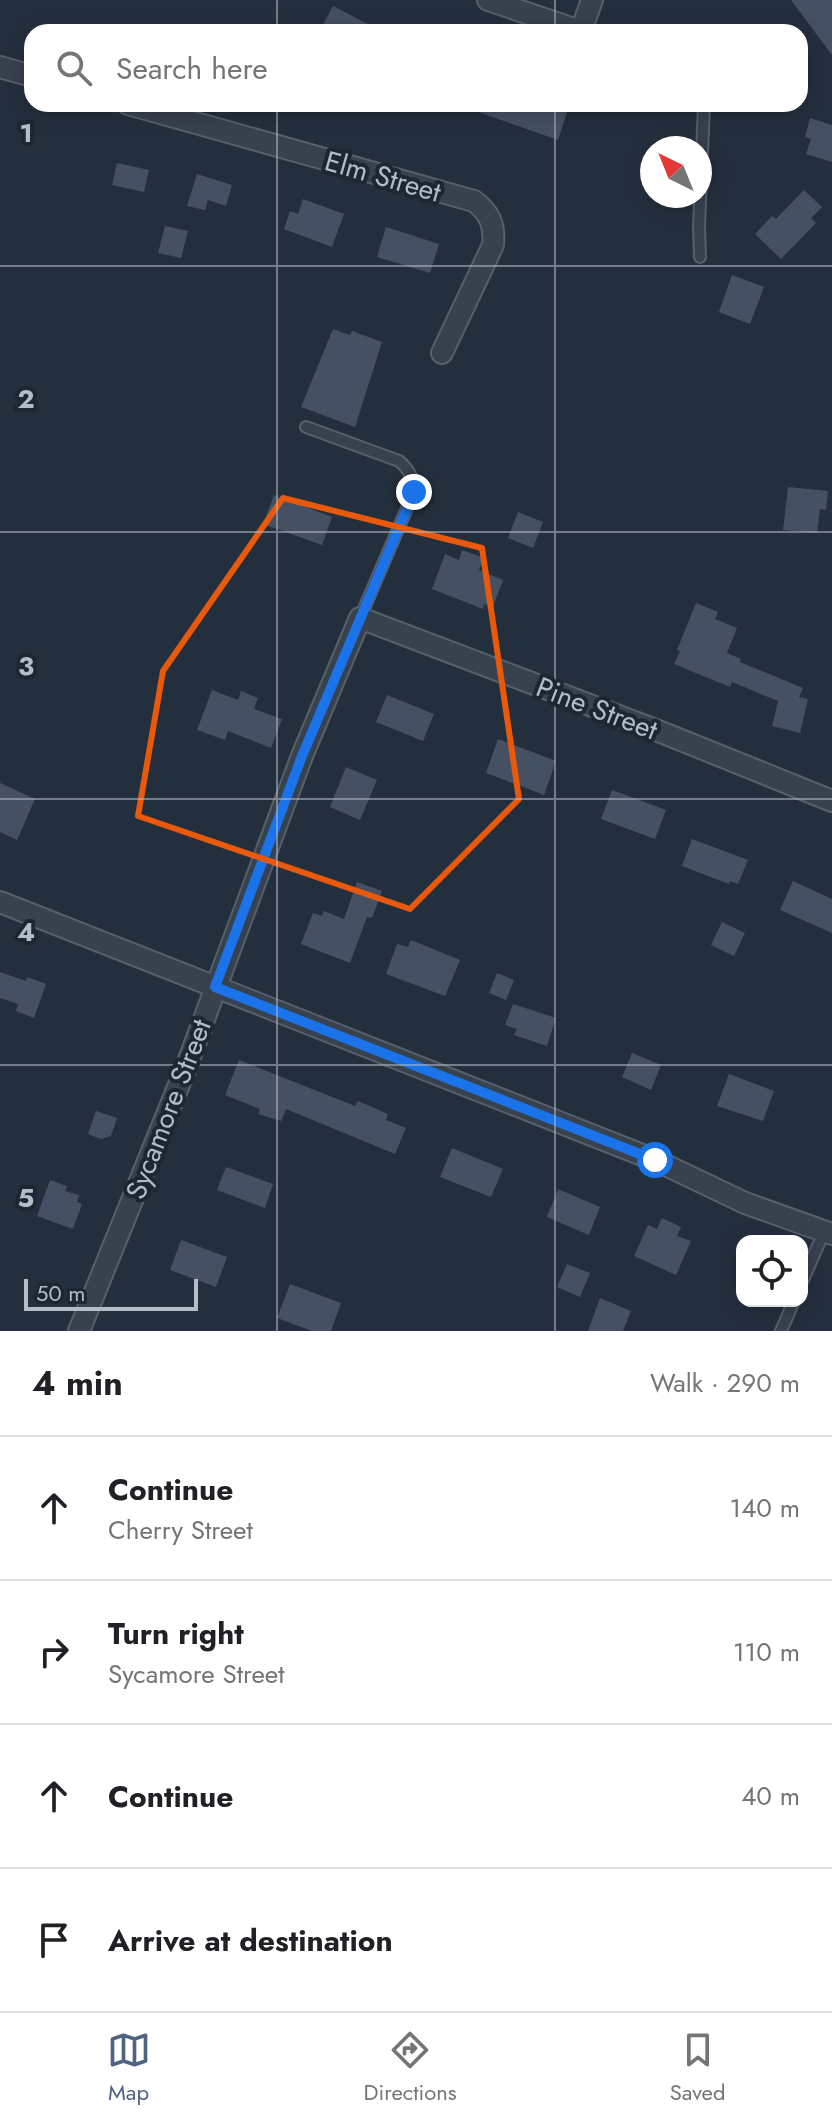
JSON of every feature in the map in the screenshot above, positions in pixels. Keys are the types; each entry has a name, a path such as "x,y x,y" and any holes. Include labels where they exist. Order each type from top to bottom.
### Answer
{"street":[{"path":"488,0 558,24"},
{"path":"584,24 592,0"},
{"path":"0,67 24,74"},
{"name":"Elm Street","path":"157,112 474,201 483,208 494,230 493,245 442,353"},
{"name":"Pine Street","path":"360,618 661,732 832,801"},
{"name":"Sycamore Street","path":"79,1331 215,987 302,756 360,618"},
{"path":"0,902 655,1160 745,1203 828,1233"}],"lane":[{"path":"700,257 704,112"},
{"path":"306,427 399,461 413,479 414,492 360,618"},
{"path":"808,1271 828,1233"},
{"path":"781,1331 791,1307"}],"highlighted area":[{"path":"283,498 482,548 519,799 410,909 138,816 163,671"}],"building":[{"path":"791,0 832,0 832,55"},
{"path":"333,6 368,24 323,24"},
{"path":"478,112 567,112 558,140"},
{"path":"810,118 832,125 832,162 806,154 811,139 805,137"},
{"path":"117,163 149,170 144,192 112,185"},
{"path":"197,174 232,185 226,206 208,200 205,210 187,206"},
{"path":"804,190 822,207 811,218 816,223 781,259 755,234 772,216 776,219"},
{"path":"303,199 344,214 332,247 284,229 290,211 298,214"},
{"path":"165,226 188,231 181,258 158,253"},
{"path":"386,227 439,244 430,273 377,257"},
{"path":"732,275 764,287 750,324 719,312"},
{"path":"333,329 350,335 352,331 382,342 355,427 301,407"},
{"path":"788,487 828,491 826,510 820,509 817,533 783,530"},
{"path":"274,495 332,517 322,545 263,524"},
{"path":"518,512 543,522 533,548 508,538"},
{"path":"462,550 484,558 479,570 503,580 493,607 484,604 483,609 432,589 445,554 459,560"},
{"path":"696,603 718,612 715,619 737,628 727,653 741,659 740,662 803,688 799,697 808,699 800,733 772,726 778,701 732,682 730,687 674,664"},
{"path":"212,690 238,700 241,691 258,698 254,709 282,719 271,748 228,731 225,740 197,730"},
{"path":"387,695 434,714 423,741 376,722"},
{"path":"498,739 556,761 544,795 486,773"},
{"path":"346,767 377,780 360,820 330,807"},
{"path":"0,783 35,799 17,840 0,832"},
{"path":"612,790 666,810 655,839 601,819"},
{"path":"692,839 748,860 738,884 730,881 729,884 682,866"},
{"path":"793,881 832,899 832,933 780,910"},
{"path":"357,882 382,891 372,918 367,917 350,963 301,944 313,913 322,916 324,911 344,919"},
{"path":"722,922 745,933 734,956 711,945"},
{"path":"411,940 460,960 445,996 386,974 397,944 408,947"},
{"path":"0,972 46,984 34,1018 16,1011 18,1004 0,998"},
{"path":"497,973 514,980 506,1000 489,993"},
{"path":"513,1004 556,1018 547,1046 514,1035 517,1029 505,1025"},
{"path":"632,1053 661,1065 651,1090 622,1077"},
{"path":"239,1060 355,1106 358,1101 388,1114 386,1120 406,1128 395,1154 286,1109 281,1121 258,1114 260,1109 225,1095"},
{"path":"729,1074 774,1091 763,1121 717,1106"},
{"path":"96,1111 117,1118 111,1136 101,1139 88,1134"},
{"path":"452,1148 503,1169 491,1197 440,1177"},
{"path":"226,1167 273,1184 265,1208 217,1190"},
{"path":"50,1180 67,1186 65,1191 79,1195 77,1202 82,1204 73,1229 37,1216"},
{"path":"558,1189 600,1207 589,1235 547,1217"},
{"path":"662,1218 681,1227 677,1236 691,1241 676,1275 634,1256 648,1225 657,1229"},
{"path":"181,1240 227,1257 216,1287 170,1270"},
{"path":"567,1264 590,1273 580,1297 557,1287"},
{"path":"290,1284 341,1303 331,1331 312,1331 277,1318"},
{"path":"600,1298 631,1311 623,1331 588,1331"}],"route":[{"path":"414,492 302,756 215,987 655,1160"}]}
